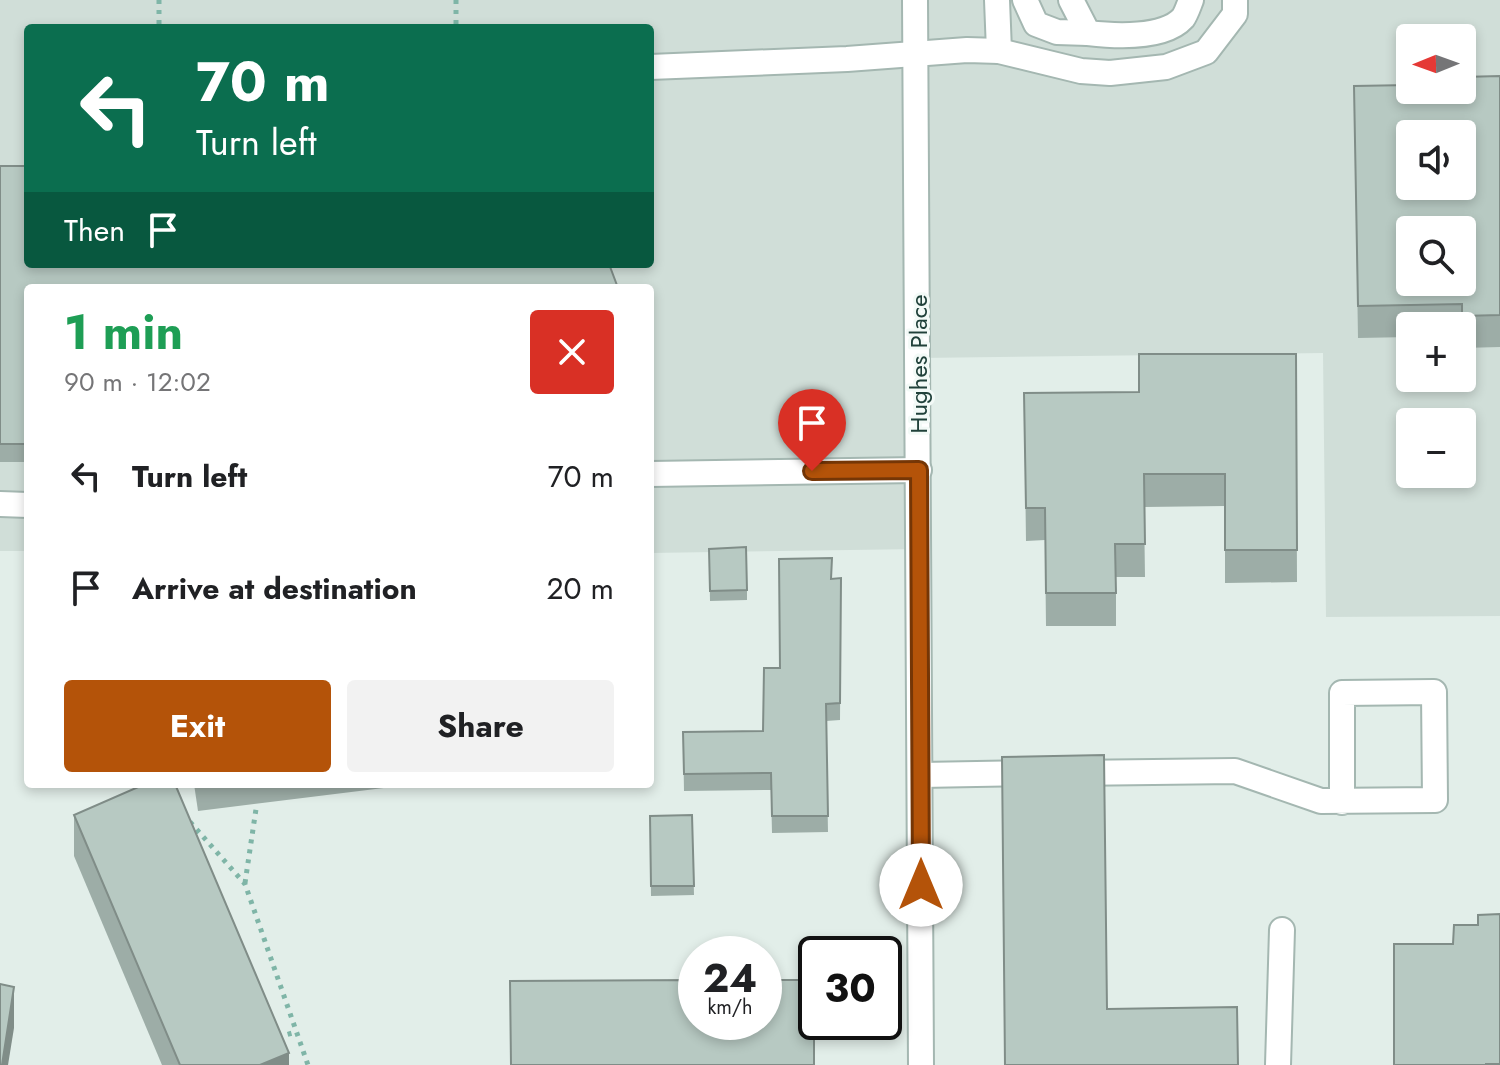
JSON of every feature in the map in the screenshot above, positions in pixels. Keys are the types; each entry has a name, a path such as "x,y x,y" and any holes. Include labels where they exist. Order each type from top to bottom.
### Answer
{"street":[{"name":"Hughes Place","path":"915,0 921,1065"},
{"path":"997,0 999,51"},
{"path":"1025,0 1036,24 1057,32 1088,33 1157,33 1183,18 1191,0"},
{"path":"1071,0 1088,33"},
{"path":"654,67 999,51 1081,71 1110,73 1166,67 1206,52 1235,14 1235,0"},
{"path":"654,474 919,470"},
{"path":"0,504 24,505"},
{"path":"921,775 1235,771 1321,801 1342,802 1435,800 1434,692 1342,693 1342,802"},
{"path":"1278,1065 1282,930"}],"path":[{"path":"159,0 159,24"},
{"path":"456,0 456,24"},
{"path":"245,884 256,809"},
{"path":"186,818 245,884 308,1065"},
{"path":"272,1038 296,1032"}],"shaded area":[{"path":"0,0 1500,0 1500,616 1326,617 1323,353 919,358 920,549 654,553 654,284 24,284 24,551 0,551"}],"building":[{"path":"1500,76 1500,315 1476,316 1476,312 1462,312 1462,304 1358,306 1354,86 1396,85 1396,104 1476,104 1476,77"},
{"path":"0,166 24,166 24,268 610,268 616,284 24,284 24,444 0,444"},
{"path":"1139,354 1296,354 1297,550 1225,550 1225,474 1144,474 1145,544 1115,544 1116,593 1046,593 1045,508 1026,508 1024,393 1139,392"},
{"path":"746,547 747,590 710,591 709,549"},
{"path":"832,558 831,579 841,578 840,703 826,704 828,816 772,816 771,773 684,774 683,732 763,731 764,668 780,668 779,559"},
{"path":"1104,755 1107,1009 1237,1007 1238,1065 1005,1065 1002,757"},
{"path":"136,788 177,788 289,1053 260,1065 180,1065 74,815"},
{"path":"692,815 694,886 651,886 650,816"},
{"path":"1500,914 1500,1064 1394,1065 1394,944 1453,944 1454,925 1478,925 1478,915"},
{"path":"678,980 678,1040 782,1040 782,980 798,980 798,1040 814,1040 814,1065 511,1065 510,981"},
{"path":"0,984 14,987 2,1065 0,1065"}],"route":[{"path":"812,471 919,470 921,885"}]}
